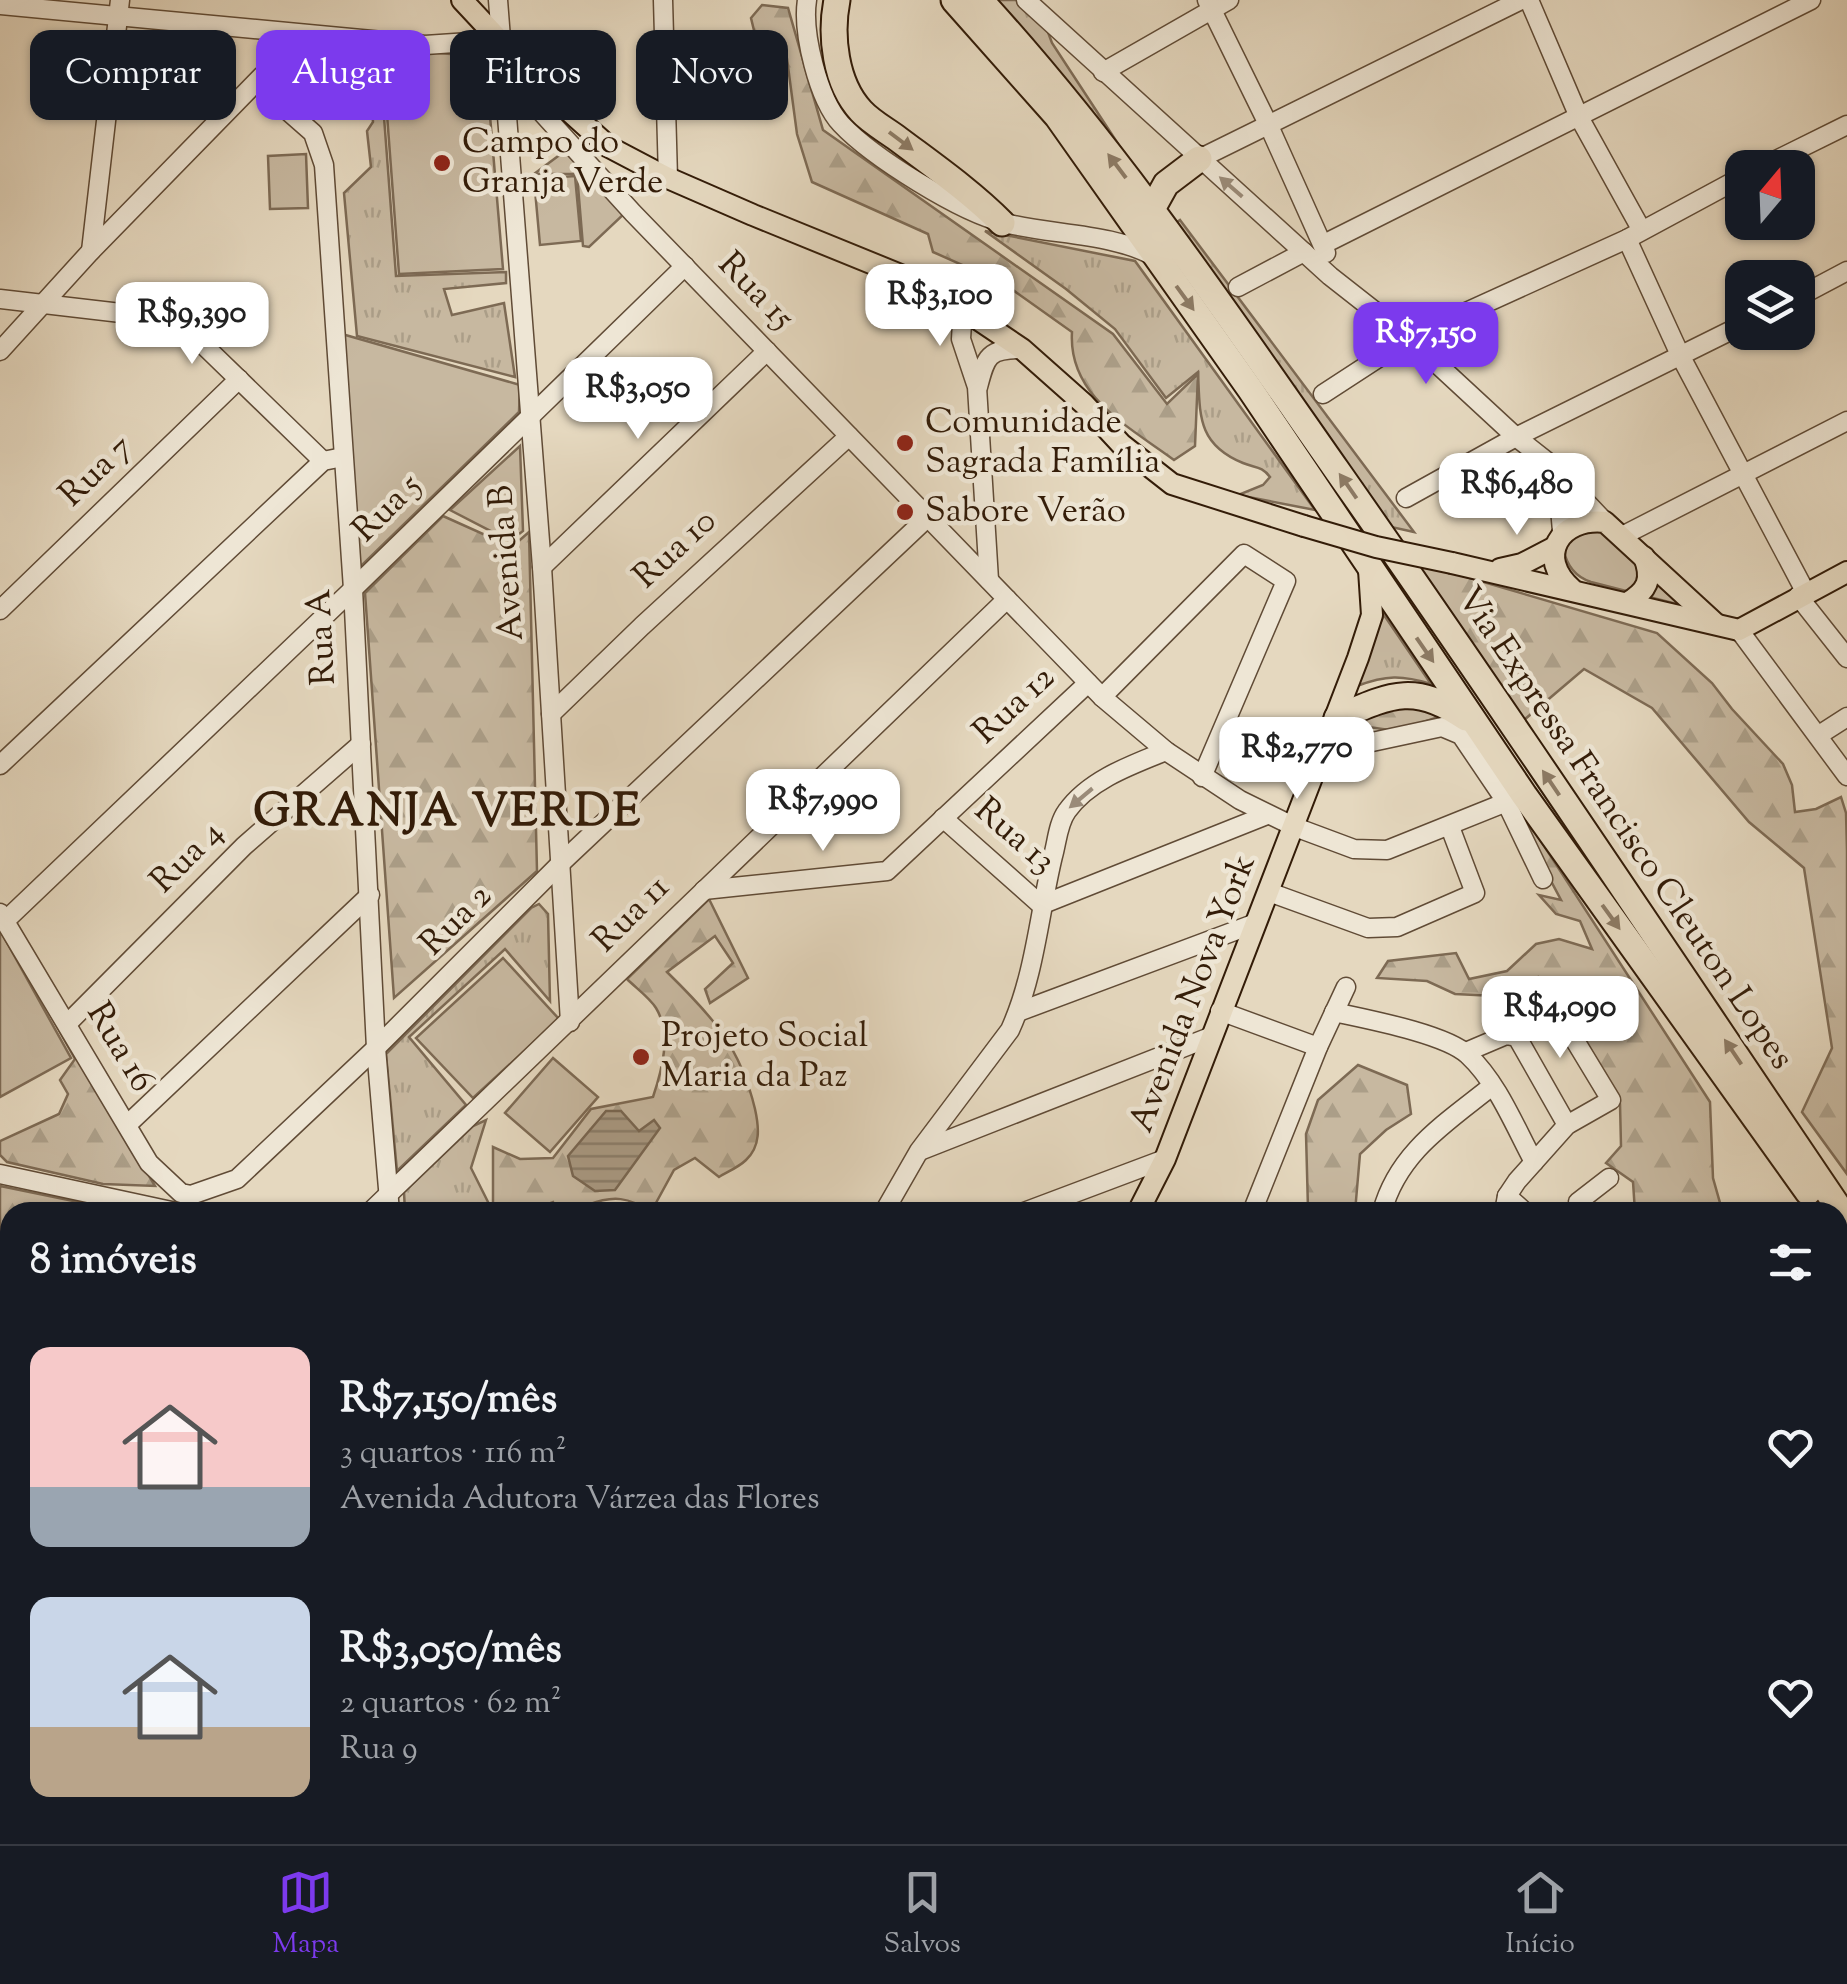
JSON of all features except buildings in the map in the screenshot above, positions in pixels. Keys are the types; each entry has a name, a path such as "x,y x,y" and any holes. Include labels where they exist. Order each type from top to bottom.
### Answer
{"highway":[{"path":"838,0 833,20 836,57 846,88 860,111 962,187 1002,223"},
{"name":"Via Expressa Francisco Cleuton Lopes","path":"954,0 1057,116 1250,388 1477,726 1514,798 1816,1202"},
{"name":"Via Expressa Francisco Cleuton Lopes","path":"980,0 1071,104 1235,324 1416,583 1835,1202"},
{"path":"1151,211 1166,184 1199,159"},
{"path":"1333,726 1382,697 1413,693 1443,702 1477,726"}],"main road":[{"path":"462,0 490,30"},
{"path":"579,120 609,147 668,178 930,287 963,307 1022,349 1084,404 1121,444 1172,484 1376,546 1739,630 1847,572"},
{"path":"1494,571 1522,564 1582,520 1605,522 1717,625"},
{"path":"1559,539 1556,563 1563,581 1572,589"},
{"path":"1627,603 1648,585 1650,571 1643,554"},
{"name":"Avenida Nova York","path":"1143,1202 1165,1159 1333,726 1372,615 1369,570"}],"street":[{"name":"Avenida B","path":"498,0 499,30"},
{"path":"663,0 668,178"},
{"path":"1026,0 1330,276 1408,338 1516,437 1549,462 1605,522"},
{"path":"1199,159 1521,0"},
{"path":"1529,0 1634,234 1681,357 1802,594 1847,658"},
{"path":"1324,244 1811,0"},
{"path":"805,1 811,56 830,108 841,124 962,208 1002,223 1131,246 1155,257"},
{"path":"1103,72 1216,3 1324,244 1330,276"},
{"path":"0,6 118,9 273,30"},
{"path":"91,251 118,9"},
{"path":"0,351 91,251 256,85"},
{"name":"Rua A","path":"300,120 322,154 353,590 376,1048 389,1202"},
{"name":"Avenida B","path":"508,120 542,568 570,1022"},
{"name":"Rua 15","path":"550,120 685,266 1088,683 1202,777 1294,827 1354,849 1387,850 1514,798"},
{"path":"1797,150 1847,126"},
{"path":"1323,394 1408,338 1634,234 1725,186"},
{"path":"1238,286 1304,252"},
{"name":"Rua 5","path":"2,917 353,590 685,266"},
{"path":"1815,287 1847,271"},
{"path":"0,298 164,318 189,331 323,461"},
{"path":"963,307 961,339 978,387"},
{"path":"1406,498 1516,437 1725,334"},
{"path":"989,580 978,387 984,360 1000,349 1022,349"},
{"path":"542,568 767,351"},
{"name":"Rua 7","path":"0,610 239,380"},
{"path":"1622,536 1847,421"},
{"name":"Rua 10","path":"551,714 849,436"},
{"path":"0,765 323,461 343,458"},
{"path":"1549,462 1558,486 1559,539"},
{"name":"Rua 2","path":"190,1193 238,1180 560,864 928,517"},
{"path":"1102,697 1244,554 1286,581 1202,777"},
{"name":"Rua 11","path":"379,1202 1006,599"},
{"path":"1739,630 1847,776"},
{"name":"Rua 12","path":"704,890 887,871 1088,683"},
{"path":"1818,735 1847,717"},
{"path":"1333,726 1372,742 1442,727 1461,735 1514,798 1543,879"},
{"name":"Rua 4","path":"67,1024 244,846 361,744"},
{"path":"890,1202 919,1151 1010,1030 1028,984 1063,816 1120,769 1166,751"},
{"path":"1042,905 1268,814"},
{"name":"Rua 13","path":"943,818 1042,905"},
{"path":"1269,892 1368,928 1398,927 1475,892 1450,826"},
{"path":"128,1124 370,895"},
{"name":"Rua 16","path":"2,917 149,1163 190,1193"},
{"path":"1018,1012 1256,923"},
{"path":"1256,1202 1318,1046 1346,987"},
{"path":"1507,1202 1534,1162 1567,1125 1611,1100 1548,996"},
{"path":"1220,1011 1318,1046"},
{"path":"1334,1012 1410,1029 1466,1052 1492,1086 1534,1162"},
{"path":"1466,1052 1506,1036 1516,1037 1567,1125"},
{"path":"919,1151 1210,1038"},
{"path":"1386,1202 1390,1184 1401,1166 1428,1138 1492,1086"},
{"path":"1051,1202 1165,1159"},
{"path":"0,1174 131,1202"},
{"path":"1578,1202 1609,1178"},
{"path":"184,1202 190,1193"}],"green space":[{"path":"985,0 1018,0 1046,27 1052,43 1126,156"},
{"path":"762,5 788,8 823,130 1113,334 1167,404 1198,374 1195,446 1174,460 1120,421 1090,392 1080,374 1073,354 1072,332 1003,283 933,252 928,234 812,182 797,134 788,66 788,30 754,30 751,18"},
{"name":"Campo do Granja Verde","path":"430,52 450,54 450,120 490,120 503,269 399,274 387,120 430,120"},
{"path":"384,120 396,276 506,272 506,283 444,289 452,315 504,303 515,377 357,336 344,193 371,167 367,131 373,122"},
{"path":"569,148 625,213 589,247 583,246 577,174 534,174"},
{"path":"306,154 308,208 270,209 268,156"},
{"path":"575,176 581,241 540,245 534,179"},
{"path":"1180,220 1414,532 1382,525 1171,226"},
{"path":"985,231 1135,261 1315,510 1238,495 1263,485 1270,477 1228,455 1209,437 1201,415 1198,372 1166,398 1115,329"},
{"path":"342,334 520,385 519,412 359,568"},
{"path":"520,446 523,531 510,541 450,510"},
{"path":"1564,480 1700,610 1591,582 1578,575 1564,553"},
{"path":"443,516 512,547 529,532 537,871 394,998 365,593"},
{"path":"1415,562 1657,633 1712,683 1783,764 1792,785 1795,812 1816,809 1841,797 1846,813 1847,851 1847,1174 1802,1112 1832,1048 1804,868 1749,822 1652,708 1584,669 1524,720"},
{"path":"1384,615 1431,684 1394,678 1357,686"},
{"path":"1420,702 1467,734 1438,717 1396,731 1348,724 1378,703"},
{"path":"1516,815 1524,815 1710,1102 1713,1178 1720,1202 1634,1202 1633,1182 1606,1163 1621,1146 1620,1104 1538,977 1495,996 1455,994 1427,981 1377,978 1388,961 1456,953 1469,979 1507,971 1536,944 1559,939 1592,949 1580,921 1556,914 1539,895 1561,900"},
{"path":"709,899 748,978 710,1003 705,989 733,963 715,936 667,972 711,1018 741,1067 757,1123 758,1136 751,1155 719,1177 695,1158 674,1170 656,1202 493,1202 493,1147 520,1159 553,1158 591,1109 653,1097 662,1064 664,1029 653,1004 627,979"},
{"path":"539,904 548,914 550,1001 505,949 409,1037 466,1105 397,1171 386,1054"},
{"path":"0,930 71,1058 0,1097"},
{"path":"503,958 559,1019 473,1098 416,1038"},
{"path":"54,1012 155,1186 103,1184 7,1162 0,1155 0,1141 59,1114 68,1094 60,1080 75,1059 50,1014"},
{"path":"553,1058 598,1097 550,1152 505,1113"},
{"path":"1358,1065 1407,1085 1411,1114 1360,1154 1356,1202 1308,1202 1306,1134 1318,1100"},
{"path":"486,1120 471,1168 488,1202 404,1202 404,1192 473,1126"},
{"path":"0,1186 78,1202 0,1202"}],"shaded area":[{"path":"606,1111 621,1111 639,1131 654,1120 660,1128 615,1190 595,1191 573,1176 568,1156"}],"place":[{"name":"Campo do Granja Verde","path":"442,163"},
{"name":"Comunidade Sagrada Família","path":"905,443"},
{"name":"Sabore Verão","path":"905,512"},
{"name":"Projeto Social Maria da Paz","path":"641,1057"}],"district":[{"name":"GRANJA VERDE","path":"448,814"}]}
